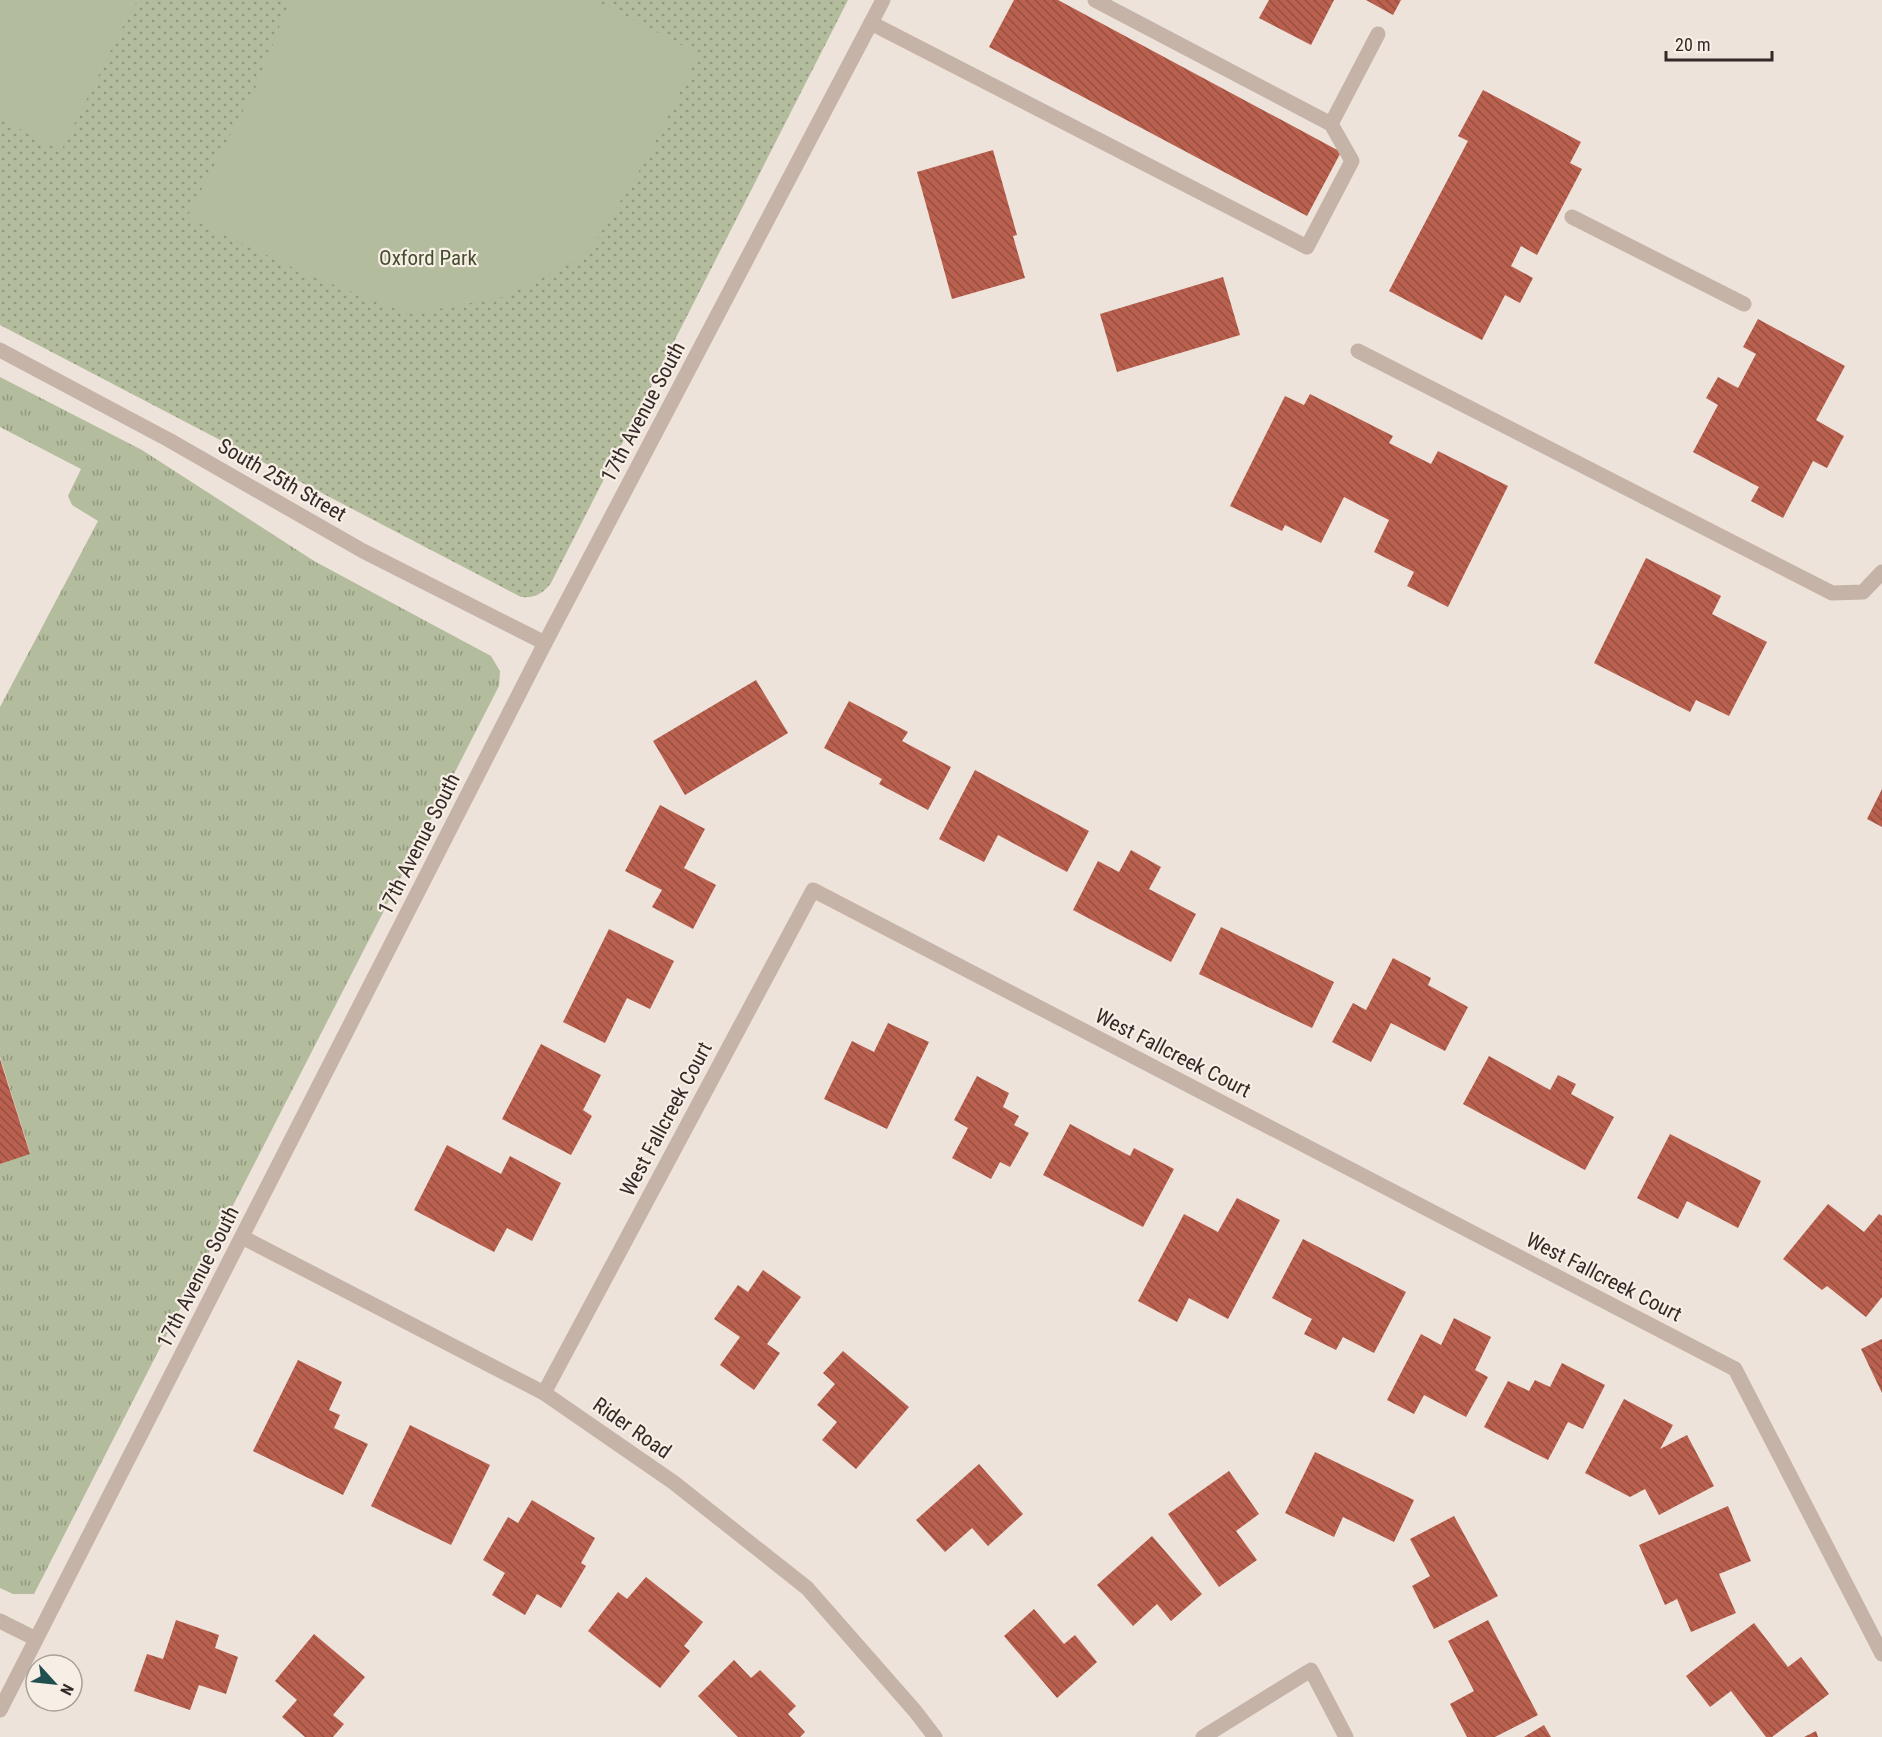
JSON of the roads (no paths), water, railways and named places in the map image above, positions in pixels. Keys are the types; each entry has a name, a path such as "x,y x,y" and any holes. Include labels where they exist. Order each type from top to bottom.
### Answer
{"street":[{"name":"17th Avenue South","path":"0,1710 545,643 883,0"},
{"path":"871,23 1307,247 1352,161 1331,124 1095,0"},
{"path":"1331,124 1378,34"},
{"path":"1572,217 1744,304"},
{"name":"South 25th Street","path":"0,350 170,440 363,551 545,643"},
{"path":"1358,351 1832,592 1863,592 1882,572"},
{"name":"West Fallcreek Court","path":"544,1393 813,890 1735,1369 1882,1654"},
{"name":"Rider Road","path":"242,1237 544,1393 673,1482 807,1588 935,1737"},
{"path":"0,1621 36,1639"},
{"path":"1203,1737 1311,1670 1346,1737"}],"park label":[{"name":"Oxford Park","path":"428,258"}]}
